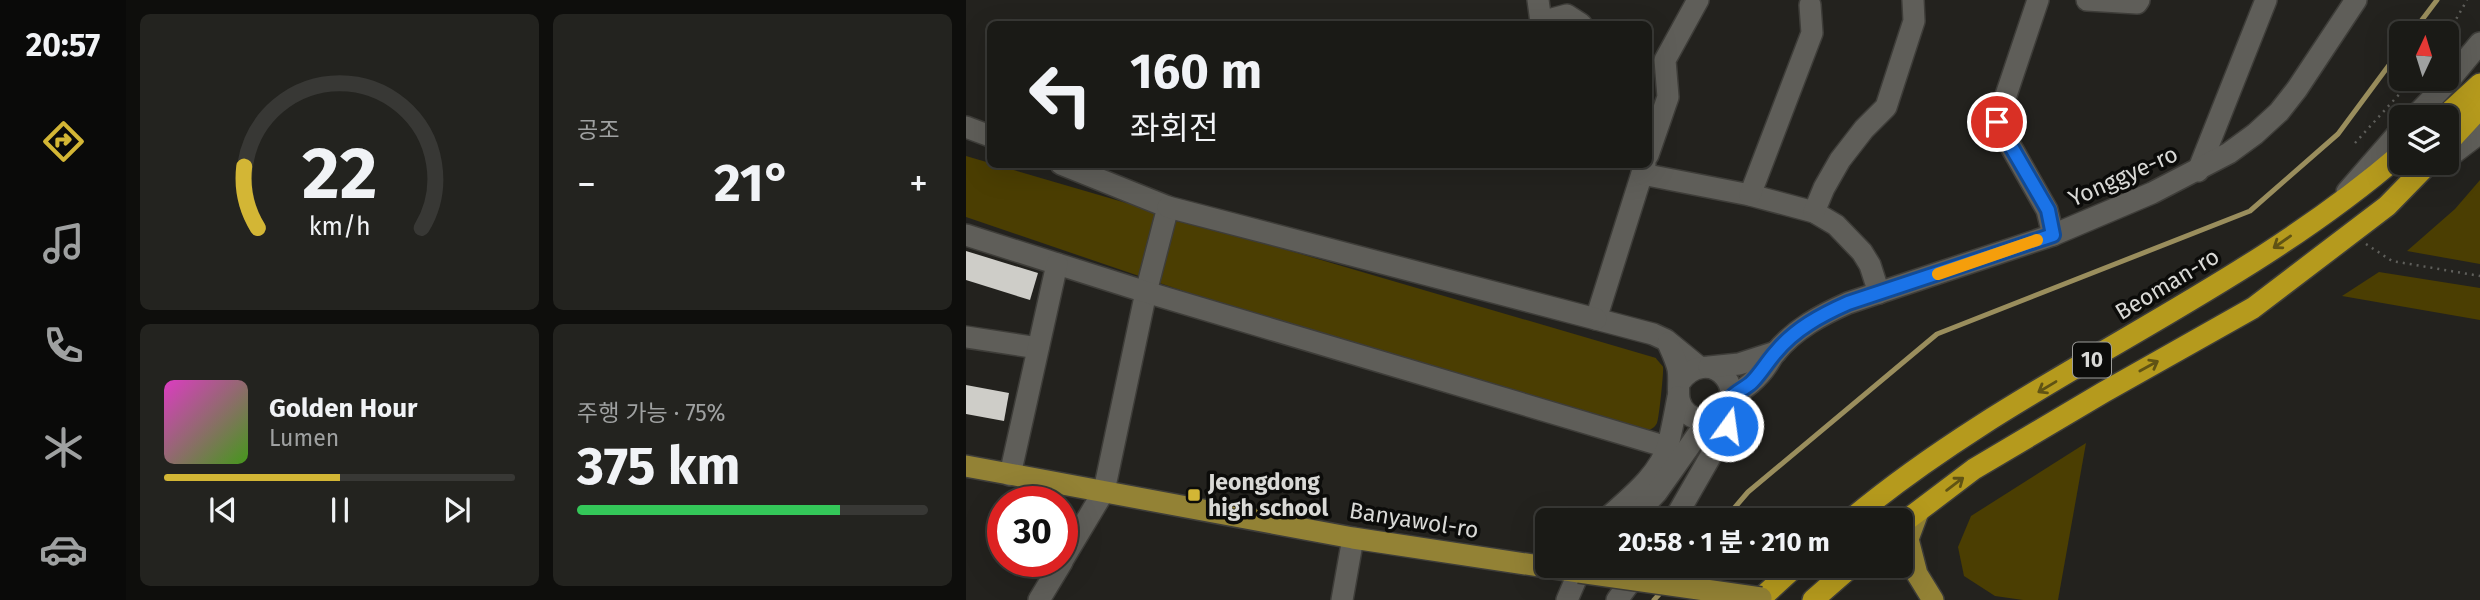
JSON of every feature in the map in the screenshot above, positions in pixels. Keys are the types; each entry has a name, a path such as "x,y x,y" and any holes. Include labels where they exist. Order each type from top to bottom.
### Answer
{"highway":[{"path":"2457,105 2480,84"},
{"path":"2459,131 2480,108"},
{"name":"Beoman-ro","path":"1864,508 1889,487 1966,433 2236,274 2338,203 2389,163"},
{"name":"10","path":"1913,516 1974,469 2104,392 2253,309 2387,206 2417,175"},
{"path":"1764,600 1785,578"},
{"path":"1813,600 1838,578"}],"main road":[{"name":"Banyawol-ro","path":"966,466 1353,538 1535,564"},
{"path":"1918,512 1908,540 1917,574 1933,600"},
{"name":"Banyawol-ro","path":"1651,578 1764,600"}],"street":[{"path":"1538,0 1541,21"},
{"path":"1652,144 1668,97 1657,60 1698,0"},
{"path":"1814,212 1840,160 1864,129 1886,107 1914,21 1913,0"},
{"path":"2038,0 1997,122 2048,210 2053,235"},
{"path":"2087,0 2137,3 2139,0"},
{"path":"2198,171 2266,0"},
{"name":"Yonggye-ro","path":"1729,402 1766,367 1776,352 1821,315 2053,235 2198,171 2229,153 2279,112 2356,0"},
{"path":"1750,195 1812,33 1810,5"},
{"path":"1545,21 1567,15 1576,21"},
{"path":"2426,105 2480,43"},
{"path":"966,127 987,135"},
{"path":"2459,149 2480,133"},
{"path":"2338,203 2358,176 2389,144"},
{"path":"1652,166 1814,212 1836,225 1861,252 1870,265 1879,293"},
{"path":"1071,168 1168,207 1653,334 1666,340 1704,367 1723,375 1728,382 1728,426 1681,508"},
{"path":"1596,319 1644,168"},
{"path":"2387,206 2427,175"},
{"path":"1078,535 1104,491 1146,292 1168,207"},
{"path":"966,235 1146,292 1667,447"},
{"path":"1010,475 1057,264"},
{"path":"966,337 1038,348"},
{"path":"1666,340 1675,359 1685,412 1700,420 1708,420 1716,417 1729,402"},
{"name":"Yonggye-ro","path":"1704,367 1739,364 1776,352"},
{"path":"1617,508 1648,478 1667,447 1679,390 1685,375 1704,367"},
{"path":"1642,508 1657,492 1708,420"},
{"path":"1342,600 1353,538"},
{"path":"1040,600 1053,577"},
{"path":"1567,600 1576,578"},
{"path":"1617,600 1633,578"}],"path":[{"path":"2455,21 2467,0"},
{"path":"2355,143 2402,91"},
{"path":"2352,234 2392,261 2480,276"}],"shaded area":[{"path":"966,156 987,162 987,168 1007,168 1656,358 1663,366 1657,423 1643,432 1186,292 966,217"},
{"path":"2480,180 2480,264 2407,251 2455,209"},
{"path":"2379,272 2480,288 2480,320 2342,296"},
{"path":"2086,443 2058,600 2023,600 1995,596 1964,576 1958,547 1971,516"}],"building":[{"path":"966,251 1038,273 1030,300 966,280"},
{"path":"966,385 1009,393 1004,421 966,414"}],"waterway":[{"path":"2421,21 2437,0"},
{"path":"1734,508 1748,492 1937,334 2250,211 2338,134 2389,65"},
{"path":"1654,600 1664,589"}],"slow traffic":[{"path":"1938,274 2037,240"}],"place":[{"name":"Jeongdong high school","path":"1194,495"}],"route":[{"path":"1728,426 1728,405 1731,398 1750,384 1776,352 1821,315 1848,303 2053,235 2048,210 1997,122"}]}
